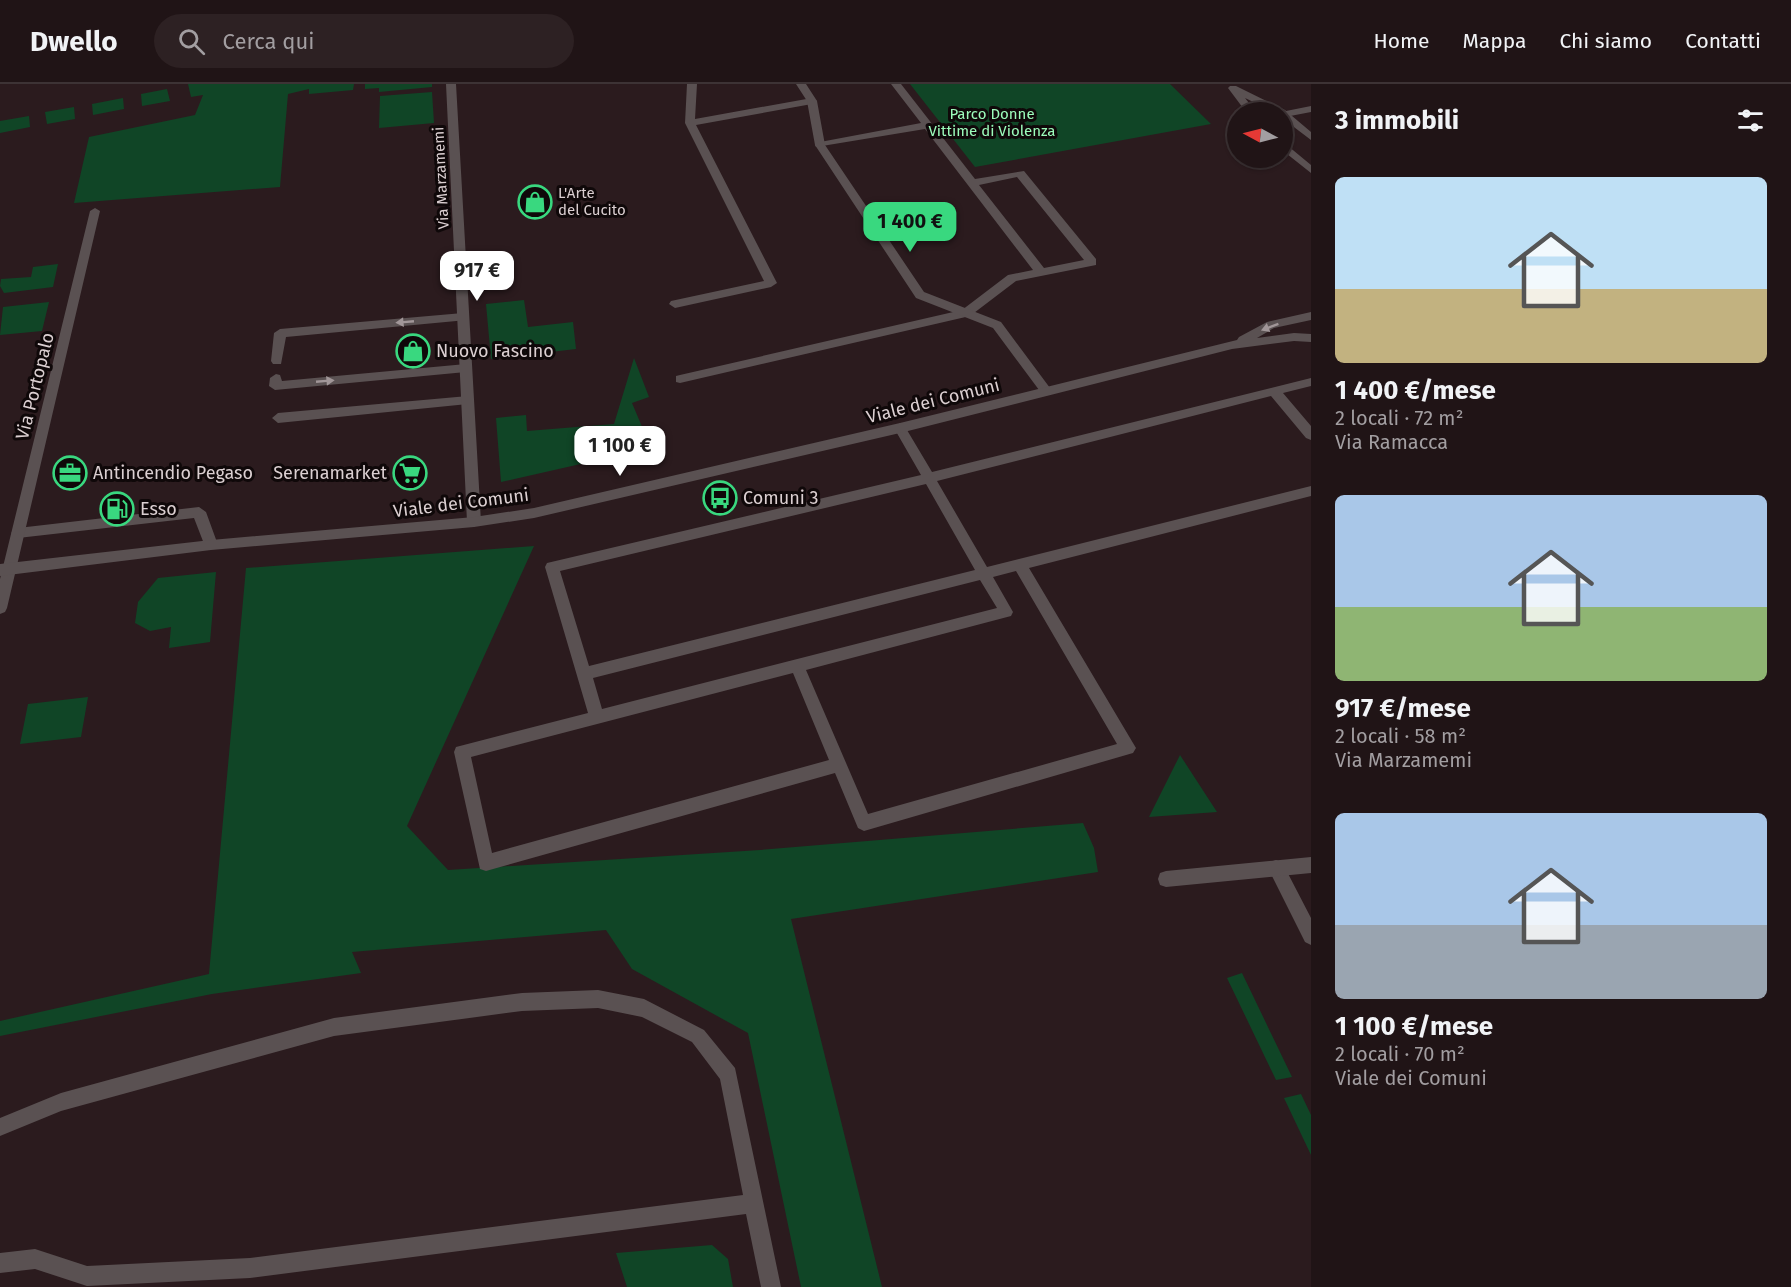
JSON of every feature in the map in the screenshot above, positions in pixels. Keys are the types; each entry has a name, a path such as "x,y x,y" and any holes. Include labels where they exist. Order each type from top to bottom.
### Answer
{"street":[{"name":"Via Marzamemi","path":"451,84 474,522"},
{"path":"675,304 771,283 690,123 692,84"},
{"path":"801,84 812,101 820,145 920,295 997,325 1046,391"},
{"path":"896,84 1041,273"},
{"path":"1231,86 1250,84"},
{"path":"1231,86 1243,102"},
{"path":"1231,86 1262,102"},
{"path":"690,123 812,101"},
{"path":"1293,112 1311,109"},
{"path":"1293,122 1311,137"},
{"path":"820,145 928,125"},
{"path":"1293,154 1311,170"},
{"path":"680,379 966,313 1012,279 1092,262 1020,173 972,183"},
{"name":"Via Portopalo","path":"0,608 5,569 18,533 95,211"},
{"path":"277,361 280,333 463,316"},
{"path":"1232,345 1271,325 1311,316"},
{"path":"1232,345 1294,337 1311,338"},
{"name":"Viale dei Comuni","path":"5,569 211,545 474,522 534,513 900,428 1232,345"},
{"path":"276,378 275,386 466,368"},
{"path":"597,717 552,567 929,478 1311,382"},
{"path":"1274,392 1311,435"},
{"path":"278,418 468,400"},
{"path":"839,765 486,863 462,752 1006,612 900,428"},
{"path":"584,674 1311,491"},
{"path":"18,533 199,512 211,545"},
{"path":"797,666 864,823 1128,748 1019,564"},
{"path":"1166,879 1311,865"},
{"path":"1276,868 1311,936"},
{"path":"0,1127 61,1102 333,1027 522,1002 598,999 644,1008 698,1036 728,1075 771,1287"},
{"path":"0,1263 36,1259 87,1276 250,1268 754,1203"}],"green space":[{"path":"188,84 354,84 353,90 309,94 309,89 288,94 280,187 74,203 89,137 195,115 203,95 191,97"},
{"path":"365,84 432,84 432,87 379,92 379,88 365,89"},
{"name":"Parco Donne Vittime di Violenza","path":"910,84 1170,84 1211,124 975,167"},
{"path":"167,89 170,101 142,106 141,94"},
{"path":"432,92 434,123 379,128 380,96"},
{"path":"123,98 124,109 93,115 92,104"},
{"path":"74,107 75,119 47,124 45,112"},
{"path":"29,116 30,127 0,133 0,121"},
{"path":"58,264 53,287 4,293 0,286 1,279 31,277 33,267"},
{"path":"524,300 528,327 573,322 576,349 491,359 486,304"},
{"path":"49,302 42,331 0,335 3,307"},
{"path":"634,358 649,397 632,403 651,448 501,482 496,418 526,415 527,431 614,424"},
{"path":"534,546 407,826 448,870 760,850 1083,823 1094,848 1098,872 791,919 882,1287 801,1287 748,1033 632,969 606,930 352,952 361,973 212,994 0,1036 0,1021 209,974 246,568"},
{"path":"216,572 210,642 169,648 171,627 150,631 135,623 138,602 158,578"},
{"path":"88,697 81,737 20,744 28,704"},
{"path":"1180,755 1217,812 1149,817"},
{"path":"1242,973 1292,1077 1276,1080 1227,978"},
{"path":"1301,1094 1311,1115 1311,1155 1284,1098"},
{"path":"712,1245 728,1259 733,1287 627,1287 616,1253"}],"place":[{"name":"L'Arte del Cucito","path":"535,202"},
{"name":"Nuovo Fascino","path":"413,351"},
{"name":"Antincendio Pegaso","path":"70,473"},
{"name":"Serenamarket","path":"410,473"},
{"name":"Comuni 3","path":"720,498"},
{"name":"Esso","path":"117,509"}]}
